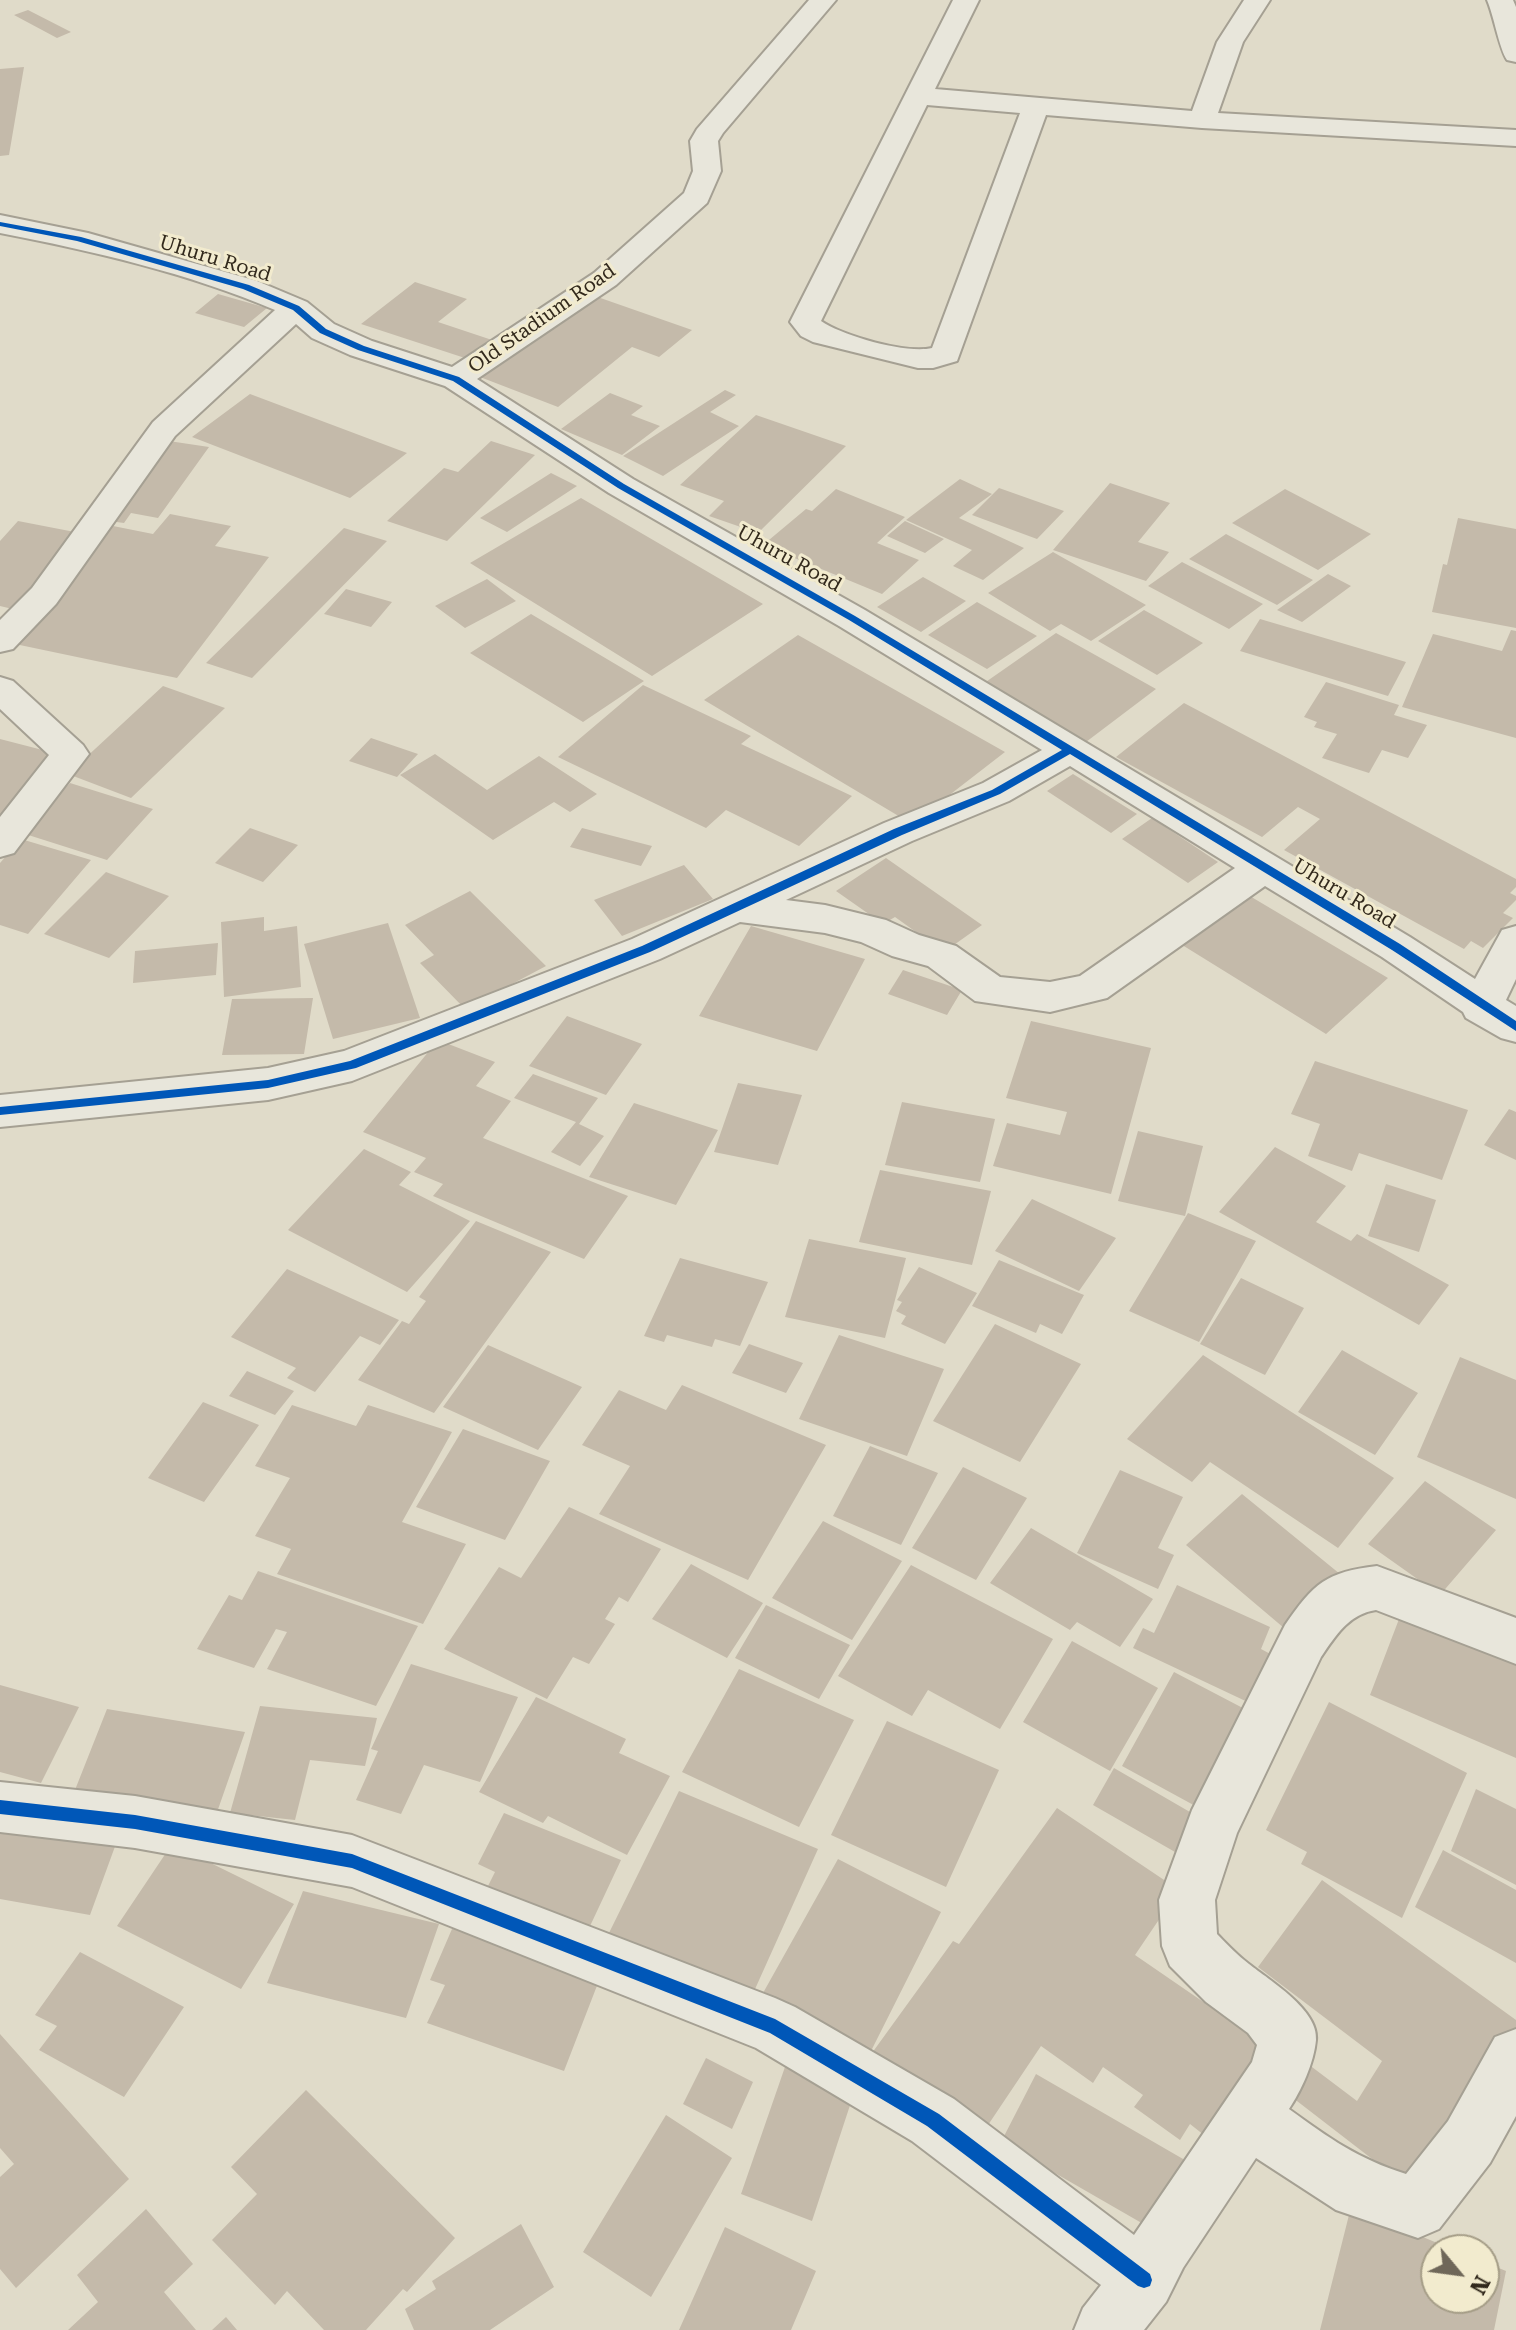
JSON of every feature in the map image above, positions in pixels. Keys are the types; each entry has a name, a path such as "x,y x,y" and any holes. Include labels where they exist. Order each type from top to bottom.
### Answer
{"street":[{"name":"Old Stadium Road","path":"456,379 605,279 697,197 707,171 704,141 711,129 823,0"},
{"path":"966,0 805,322 809,328 824,336 918,359 933,359 946,354 1036,106"},
{"path":"1202,120 1230,42 1257,0"},
{"path":"1500,0 1510,23 1516,54"},
{"path":"916,96 1202,120 1516,138"},
{"name":"Uhuru Road","path":"0,224 78,239 246,287 296,308 323,331 456,379 621,486 852,618 1396,947 1481,1007 1516,1027"},
{"path":"0,641 44,596 164,429 296,308"},
{"path":"0,689 70,754 0,844"},
{"path":"0,1111 268,1084 352,1065 646,949 898,832 996,792 1068,751"},
{"path":"739,908 825,919 872,930 906,946 942,956 990,991 1050,997 1092,988 1262,868"},
{"path":"1481,1007 1516,940"},
{"path":"1105,2330 1144,2280 1161,2246 1276,2077 1288,2038 1268,2013 1226,1982 1190,1946 1187,1900 1211,1828 1303,1641 1319,1618 1346,1592 1377,1588 1516,1641"},
{"path":"0,1807 135,1822 352,1861 775,2027 933,2120 1144,2280"},
{"path":"1250,2117 1315,2164 1357,2189 1418,2208 1469,2142 1516,2058"}],"building":[{"path":"28,10 71,32 57,38 14,15"},
{"path":"24,67 9,155 0,156 0,69"},
{"path":"415,282 467,299 438,322 495,341 471,360 361,324"},
{"path":"218,294 267,308 244,327 195,313"},
{"path":"589,294 692,330 659,357 632,347 558,407 480,377"},
{"path":"725,390 736,395 710,412 739,426 663,476 623,456"},
{"path":"610,393 643,406 631,415 660,426 622,455 561,429"},
{"path":"250,394 407,453 350,498 192,437"},
{"path":"756,415 846,446 758,533 709,516 724,501 680,485"},
{"path":"162,440 209,447 158,518 131,513 124,523 102,520"},
{"path":"491,441 535,455 447,541 387,521 444,468 458,472"},
{"path":"551,473 577,486 507,532 480,518"},
{"path":"960,479 992,494 959,518 1024,548 983,580 953,566 972,550 906,520"},
{"path":"1110,483 1170,503 1138,542 1169,552 1146,581 1053,550"},
{"path":"999,488 1064,511 1037,539 972,515"},
{"path":"836,489 905,517 877,543 919,560 882,594 763,545 806,509 812,511"},
{"path":"1285,489 1371,534 1318,570 1232,523"},
{"path":"581,498 763,604 652,676 470,563"},
{"path":"170,514 231,526 215,546 269,557 177,678 15,644 113,526 153,534"},
{"path":"1458,518 1516,529 1516,628 1432,612"},
{"path":"18,521 85,534 21,611 0,606 0,541"},
{"path":"905,521 944,539 925,553 887,536"},
{"path":"344,528 387,541 252,678 206,663"},
{"path":"1226,534 1313,580 1277,605 1189,559"},
{"path":"1053,552 1146,605 1091,641 1061,624 1050,631 988,593"},
{"path":"1182,562 1263,604 1229,629 1148,586"},
{"path":"1328,574 1351,586 1302,622 1277,610"},
{"path":"923,577 966,601 921,632 877,607"},
{"path":"487,579 516,601 465,628 435,606"},
{"path":"346,589 392,602 371,627 324,614"},
{"path":"977,602 1037,636 987,669 928,635"},
{"path":"1144,610 1203,643 1157,675 1098,641"},
{"path":"531,614 644,681 583,722 470,653"},
{"path":"1260,619 1406,662 1388,696 1240,651"},
{"path":"1511,630 1516,631 1516,738 1402,707 1433,634 1502,651"},
{"path":"1056,633 1156,689 1082,745 980,686"},
{"path":"798,635 1005,752 912,824 704,700"},
{"path":"1326,682 1399,705 1394,715 1427,725 1408,758 1382,750 1369,773 1322,758 1337,734 1314,727 1317,722 1304,717"},
{"path":"643,685 751,736 741,744 852,796 799,846 726,810 706,828 558,757"},
{"path":"163,686 225,708 131,798 68,774"},
{"path":"1184,703 1516,879 1516,887 1510,893 1516,896 1516,900 1503,913 1513,918 1483,948 1471,941 1464,949 1284,850 1320,819 1298,807 1262,837 1116,757"},
{"path":"371,738 418,754 397,777 349,761"},
{"path":"0,739 62,755 0,827"},
{"path":"435,754 487,790 539,756 597,794 570,812 554,802 493,840 400,775"},
{"path":"1073,774 1137,814 1111,833 1047,791"},
{"path":"70,783 153,809 107,860 22,833"},
{"path":"1152,818 1218,862 1188,883 1122,839"},
{"path":"250,828 298,845 263,882 215,863"},
{"path":"582,828 652,846 641,866 570,847"},
{"path":"21,839 91,860 28,934 0,925 0,863"},
{"path":"886,858 982,925 944,952 895,917 883,924 836,891"},
{"path":"684,865 713,899 622,936 594,900"},
{"path":"106,872 169,896 109,958 44,934"},
{"path":"470,891 546,966 465,1009 420,963 434,955 405,925"},
{"path":"1243,892 1388,978 1326,1034 1179,943"},
{"path":"264,917 264,931 297,926 301,987 224,997 221,922"},
{"path":"388,923 420,1018 333,1039 304,944"},
{"path":"751,926 865,959 817,1051 699,1016"},
{"path":"218,943 216,975 133,983 135,951"},
{"path":"903,970 962,990 947,1015 888,994"},
{"path":"313,998 304,1054 222,1055 232,999"},
{"path":"567,1016 642,1044 606,1095 529,1066"},
{"path":"1031,1021 1151,1048 1111,1194 993,1166 1007,1123 1060,1135 1067,1112 1006,1098"},
{"path":"438,1040 495,1062 476,1086 511,1101 483,1138 628,1196 584,1259 433,1196 443,1184 414,1172 426,1158 363,1132"},
{"path":"1315,1061 1468,1110 1442,1180 1359,1153 1352,1171 1308,1156 1320,1124 1291,1114"},
{"path":"533,1074 598,1098 579,1124 604,1136 580,1166 551,1152 576,1122 514,1098"},
{"path":"738,1083 802,1095 778,1165 714,1152"},
{"path":"902,1102 995,1119 980,1182 885,1165"},
{"path":"634,1103 718,1130 676,1205 589,1177"},
{"path":"1509,1109 1516,1112 1516,1160 1484,1145"},
{"path":"1138,1131 1203,1146 1185,1216 1118,1201"},
{"path":"1275,1147 1346,1186 1316,1222 1351,1241 1357,1234 1449,1285 1419,1325 1219,1212"},
{"path":"364,1149 411,1172 399,1185 470,1221 407,1292 288,1230"},
{"path":"880,1170 991,1191 972,1265 859,1242"},
{"path":"1386,1184 1436,1200 1419,1252 1368,1236"},
{"path":"1032,1199 1116,1238 1079,1291 995,1251"},
{"path":"1188,1213 1256,1241 1199,1342 1129,1311"},
{"path":"476,1221 551,1252 434,1413 358,1380 402,1321 409,1324 426,1301 419,1297"},
{"path":"809,1239 906,1258 885,1338 785,1317"},
{"path":"680,1258 768,1282 740,1346 715,1339 712,1347 667,1335 664,1342 644,1336"},
{"path":"999,1260 1084,1295 1062,1334 1040,1324 1036,1333 972,1306"},
{"path":"919,1267 977,1293 945,1344 901,1324 906,1316 896,1311 902,1302 897,1300"},
{"path":"287,1269 399,1320 380,1345 360,1336 315,1392 287,1378 296,1368 231,1337"},
{"path":"1241,1278 1304,1308 1265,1375 1200,1344"},
{"path":"995,1324 1081,1364 1020,1462 933,1421"},
{"path":"839,1335 944,1369 907,1456 799,1419"},
{"path":"749,1344 803,1363 786,1393 732,1373"},
{"path":"488,1345 582,1387 538,1450 443,1407"},
{"path":"1342,1350 1418,1393 1375,1455 1298,1412"},
{"path":"1203,1355 1394,1478 1338,1548 1210,1462 1192,1482 1127,1439"},
{"path":"1460,1357 1516,1380 1516,1499 1417,1457"},
{"path":"247,1371 294,1391 275,1415 229,1396"},
{"path":"682,1385 826,1445 748,1580 599,1514 630,1466 582,1445 619,1390 666,1410"},
{"path":"203,1402 259,1425 204,1502 148,1478"},
{"path":"292,1405 356,1426 368,1405 452,1432 402,1522 466,1544 423,1624 277,1574 291,1549 255,1536 290,1478 255,1466"},
{"path":"463,1429 550,1461 505,1540 416,1507"},
{"path":"870,1446 938,1473 901,1545 833,1516"},
{"path":"963,1467 1027,1498 976,1580 912,1548"},
{"path":"1120,1470 1183,1497 1158,1548 1174,1555 1158,1589 1077,1553"},
{"path":"1425,1481 1496,1530 1440,1595 1368,1544"},
{"path":"1242,1494 1340,1574 1284,1628 1186,1545"},
{"path":"569,1507 661,1549 628,1602 619,1597 605,1619 615,1624 589,1664 573,1657 547,1699 444,1649 499,1567 521,1578"},
{"path":"823,1521 902,1561 852,1640 772,1598"},
{"path":"1031,1528 1153,1599 1120,1647 1077,1622 1070,1630 990,1583"},
{"path":"691,1564 763,1603 727,1658 652,1619"},
{"path":"911,1565 1053,1639 1000,1729 928,1690 912,1716 838,1676"},
{"path":"258,1571 418,1626 376,1706 267,1669 287,1632 276,1629 254,1668 197,1649 229,1595 242,1600"},
{"path":"1177,1585 1270,1627 1261,1649 1276,1657 1254,1705 1133,1648 1143,1628 1154,1633"},
{"path":"766,1605 850,1645 819,1699 735,1658"},
{"path":"1404,1606 1516,1653 1516,1758 1370,1695"},
{"path":"1072,1641 1158,1688 1110,1771 1023,1722"},
{"path":"411,1664 518,1697 480,1782 424,1765 401,1814 356,1800 378,1751 371,1749"},
{"path":"739,1669 854,1720 799,1827 682,1772"},
{"path":"1174,1672 1260,1717 1210,1814 1122,1766"},
{"path":"0,1685 79,1707 41,1783 0,1772"},
{"path":"536,1697 626,1739 619,1753 670,1776 627,1855 548,1816 543,1823 479,1792"},
{"path":"1329,1702 1467,1773 1402,1918 1301,1864 1307,1852 1266,1830"},
{"path":"260,1706 377,1718 365,1766 310,1760 295,1820 230,1813"},
{"path":"107,1709 245,1732 215,1818 73,1795"},
{"path":"887,1721 999,1770 946,1887 831,1835"},
{"path":"1114,1768 1202,1819 1182,1856 1093,1805"},
{"path":"1476,1789 1516,1809 1516,1885 1451,1851"},
{"path":"679,1791 818,1849 751,1998 608,1935"},
{"path":"1057,1808 1179,1890 1135,1955 1266,2045 1209,2139 1190,2124 1180,2140 1134,2107 1143,2095 1103,2067 1093,2083 1041,2046 982,2134 872,2053 953,1941 959,1944"},
{"path":"504,1813 621,1860 583,1941 481,1900 495,1872 478,1864"},
{"path":"0,1820 117,1841 90,1915 0,1899"},
{"path":"172,1844 294,1904 241,1989 117,1926"},
{"path":"1443,1850 1516,1890 1516,1963 1415,1907"},
{"path":"838,1859 941,1912 871,2051 763,1993"},
{"path":"1322,1880 1516,2020 1516,2027 1411,2189 1284,2091 1304,2061 1357,2101 1382,2061 1258,1967"},
{"path":"303,1891 439,1924 406,2018 267,1983"},
{"path":"458,1915 605,1965 564,2071 427,2023 445,1985 430,1980"},
{"path":"80,1952 184,2007 124,2097 39,2050 57,2026 35,2015"},
{"path":"0,2034 129,2179 16,2288 0,2269 0,2177 14,2164 0,2148"},
{"path":"706,2058 753,2082 732,2129 683,2104"},
{"path":"786,2064 855,2090 812,2221 741,2194"},
{"path":"1036,2074 1190,2163 1159,2233 1001,2142"},
{"path":"306,2090 455,2238 407,2292 403,2289 366,2330 324,2330 287,2291 275,2305 212,2240 257,2194 231,2167"},
{"path":"666,2115 732,2158 651,2297 583,2252"},
{"path":"1351,2207 1420,2236 1420,2314 1497,2314 1494,2330 1320,2330"},
{"path":"146,2209 193,2264 164,2292 196,2330 68,2330 98,2302 77,2275"},
{"path":"521,2224 554,2287 490,2330 414,2330 405,2309 436,2289 432,2281"},
{"path":"725,2227 816,2271 791,2330 679,2330"},
{"path":"1500,2269 1506,2271 1500,2300"},
{"path":"226,2317 237,2330 212,2330"}],"cycle path":[{"path":"0,224 78,239 246,287 296,308 323,331 361,348 456,379 621,486 852,618 1396,947 1516,1027"},
{"path":"0,1111 268,1084 352,1065 646,949 898,832 996,792 1068,751"},
{"path":"0,1807 135,1822 352,1861 775,2027 933,2120 1144,2280"}]}
